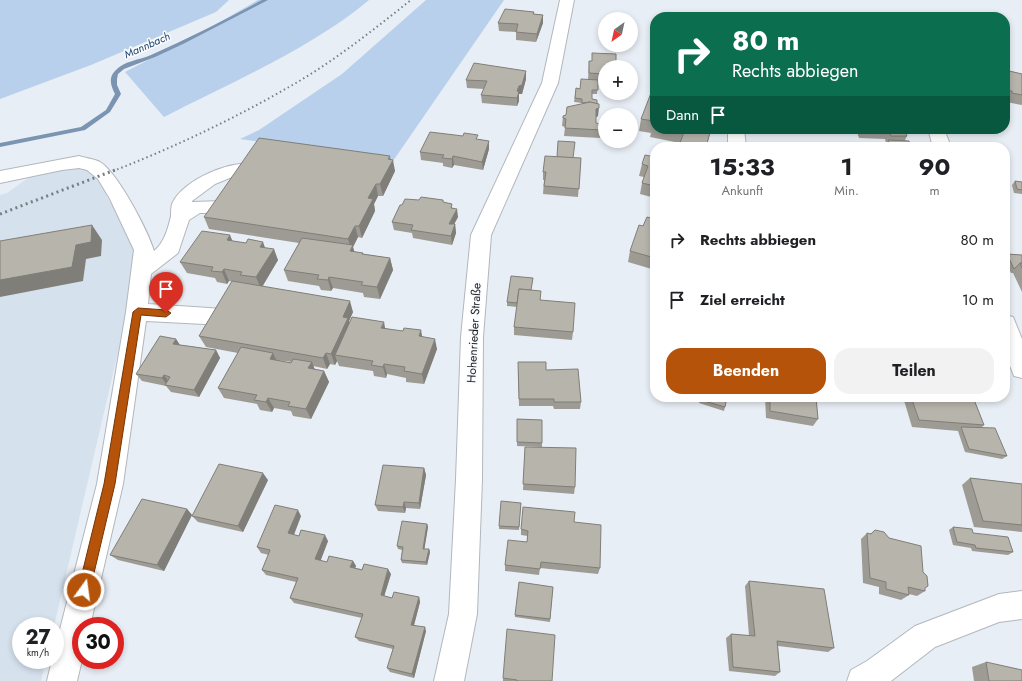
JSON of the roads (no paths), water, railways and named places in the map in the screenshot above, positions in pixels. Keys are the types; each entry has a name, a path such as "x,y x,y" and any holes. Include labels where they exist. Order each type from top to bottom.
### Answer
{"street":[{"name":"Hohenrieder Straße","path":"450,681 463,614 469,479 472,337 481,235 550,83 567,0"},
{"path":"0,177 62,164 79,162 93,166 104,175 114,189 144,250 138,312 110,484 62,681"},
{"path":"142,271 171,248 180,216 180,205 185,197 209,180 229,172 250,169"},
{"path":"180,216 197,207 224,207"},
{"path":"138,312 224,317"},
{"path":"1010,342 1016,365"},
{"path":"873,678 925,636 999,608 1022,605"}],"waterway":[{"name":"Mannbach","path":"0,145 83,129 108,111 118,94 114,85 114,76 119,70 153,56 266,0"}],"railway":[{"path":"113,171 162,151 211,128 306,77 373,30 411,0"},
{"path":"0,214 115,170"}]}
